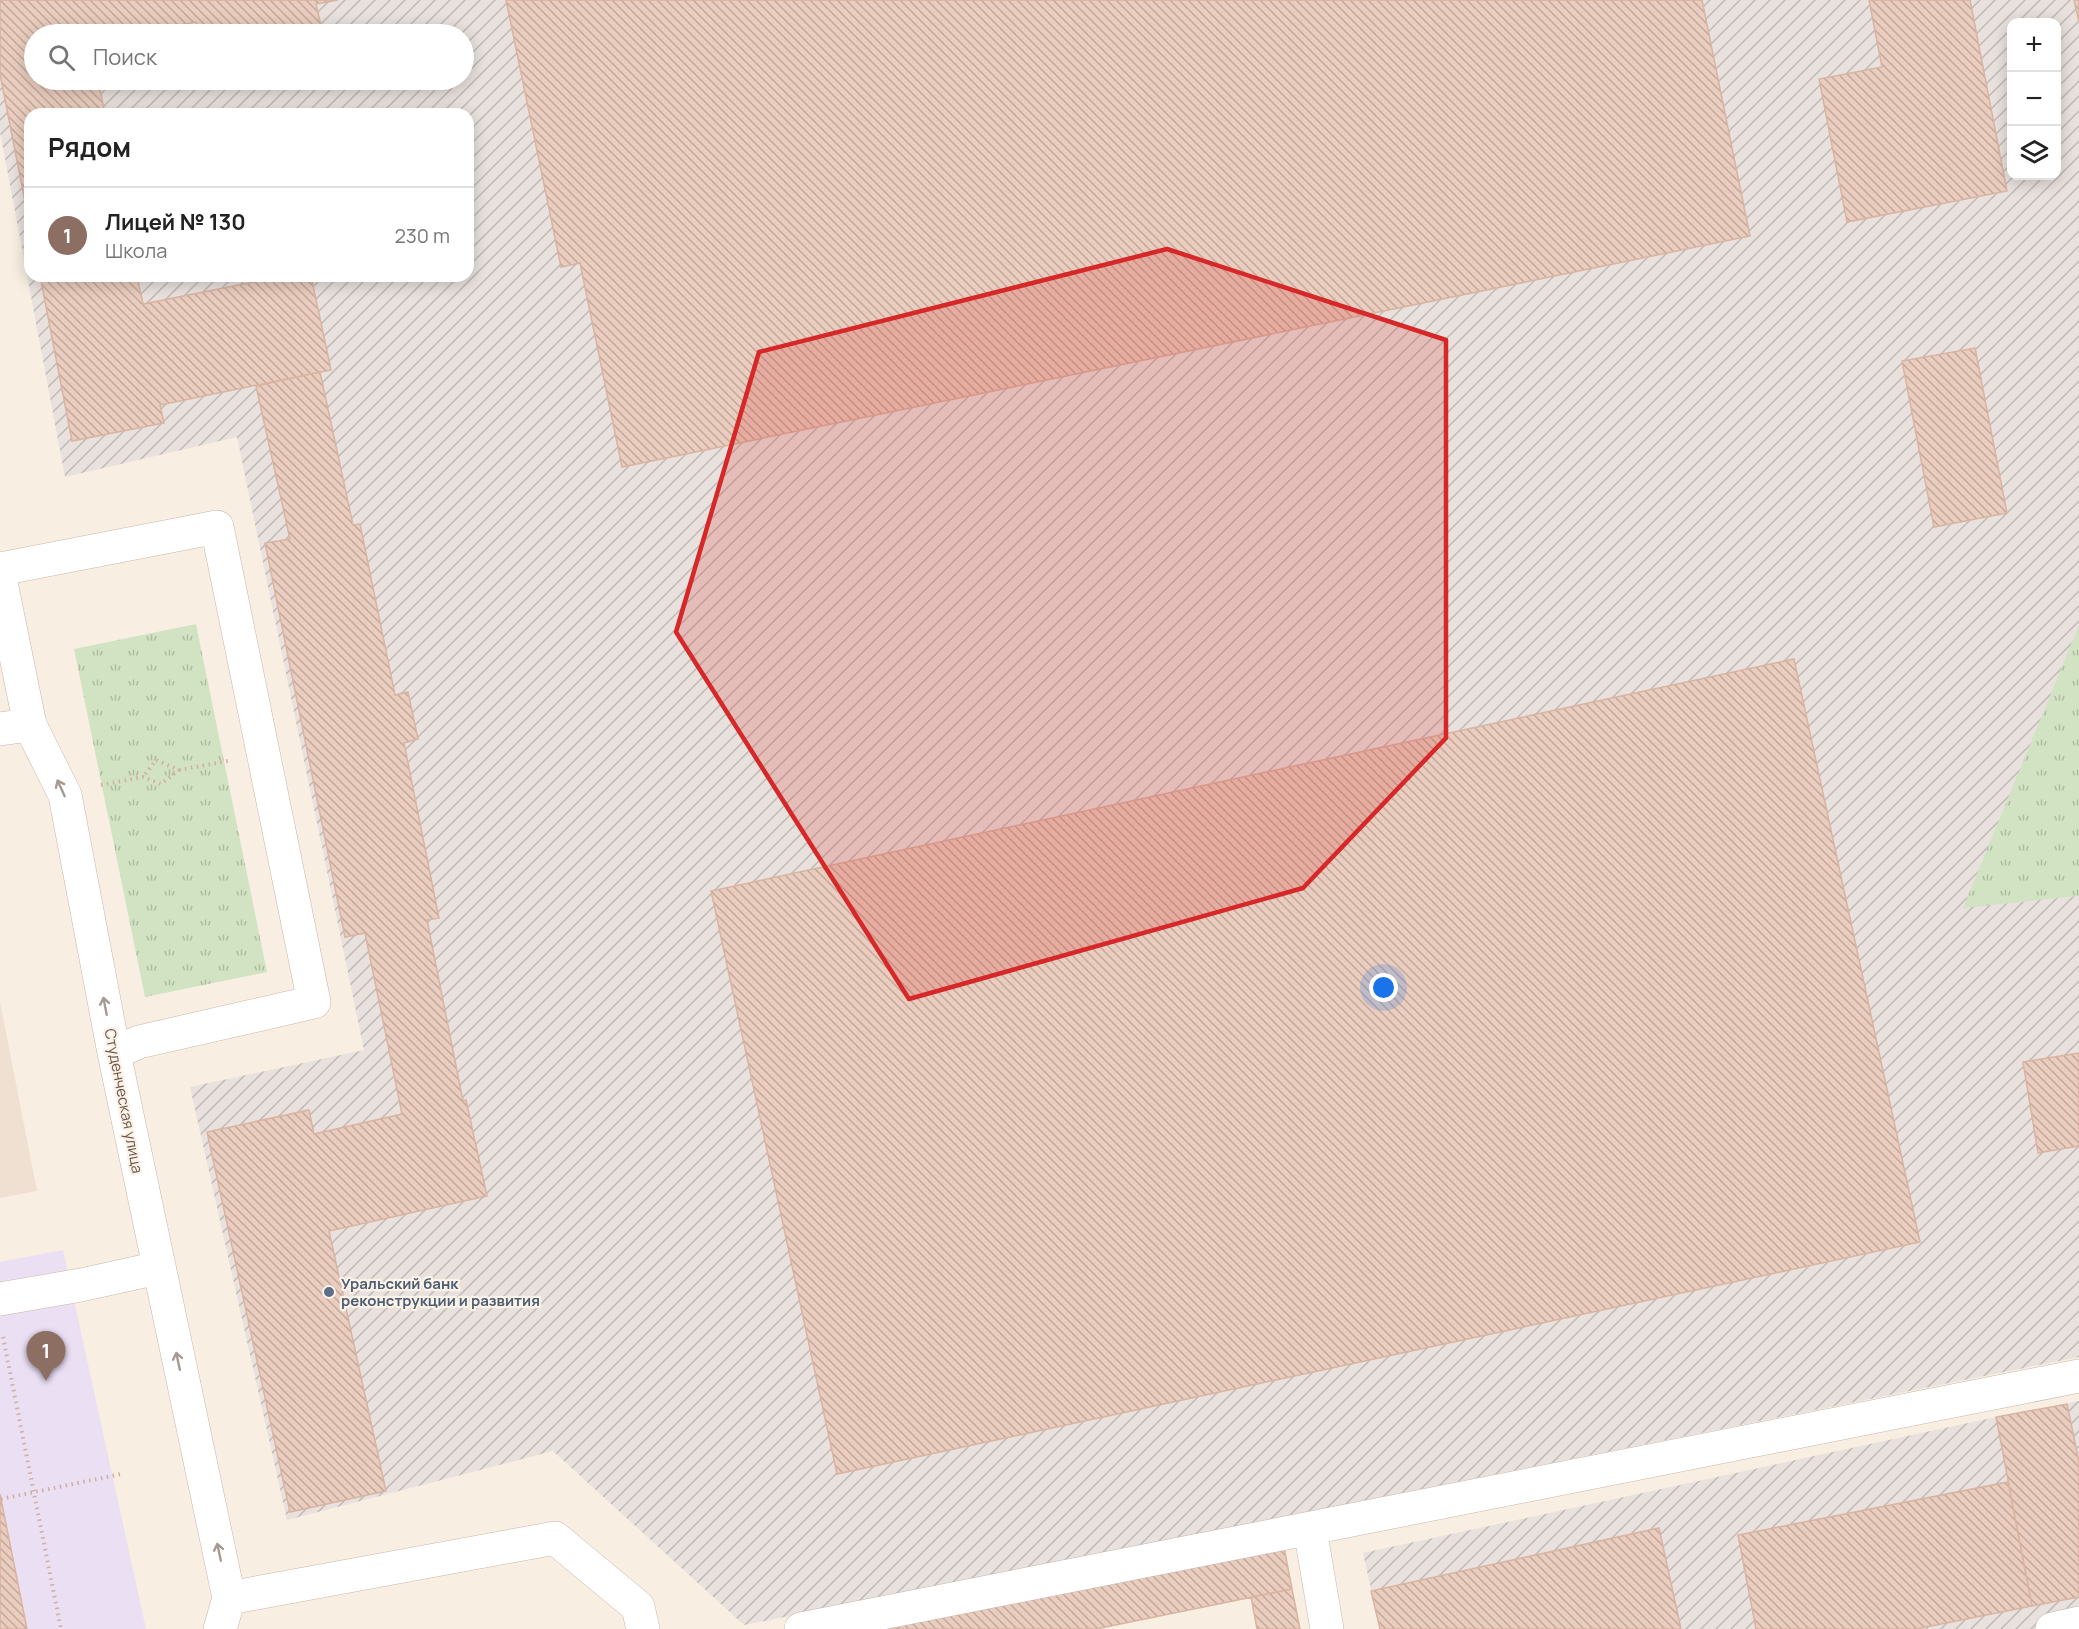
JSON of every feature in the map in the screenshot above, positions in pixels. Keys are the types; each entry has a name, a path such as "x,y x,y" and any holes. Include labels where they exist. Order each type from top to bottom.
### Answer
{"street":[{"path":"0,569 217,527 314,1002 139,1042 114,1053"},
{"name":"Студенческая улица","path":"0,578 15,727 65,795 225,1614"},
{"path":"1,1314 81,1285 158,1268"},
{"path":"801,1629 2079,1376"},
{"path":"1310,1529 1327,1629"},
{"path":"225,1614 555,1538 638,1607 643,1629"},
{"path":"2052,1629 2079,1623"}],"path":[{"path":"94,786 142,777 161,784 179,770 156,760 142,777"},
{"path":"1,1314 60,1629"},
{"path":"1,1499 122,1474"}],"highlighted area":[{"path":"1167,249 1446,340 1446,738 1303,888 909,999 676,632 759,352"}],"shaded area":[{"path":"0,0 2079,0 2079,1357 744,1625 553,1451 287,1520 190,1087 364,1050 237,437 65,477 28,282 474,282 474,108 24,108 24,259 0,132"},
{"path":"0,1002 37,1191 0,1198"},
{"path":"63,1250 146,1629 0,1629 0,1262"},
{"path":"2079,1401 2079,1629 1380,1629 1363,1553"}],"green space":[{"path":"196,624 267,972 145,997 74,649"},
{"path":"2079,625 2079,896 1963,908"}],"building":[{"path":"0,0 338,0 316,4 321,24 196,24 196,22 185,24 24,24 24,90 100,90 104,108 24,108 24,196 0,74"},
{"path":"506,0 1702,0 1750,236 622,467 580,263 561,267"},
{"path":"1869,0 1970,0 2007,191 1847,222 1819,79 1882,67"},
{"path":"2074,0 2079,0 2079,22"},
{"path":"41,282 138,282 143,304 254,282 312,282 331,370 160,405 164,423 72,441"},
{"path":"1975,348 2007,513 1934,527 1902,361"},
{"path":"320,372 353,525 360,524 395,695 408,692 418,739 404,743 439,918 427,920 463,1101 466,1100 487,1196 329,1231 386,1491 290,1512 207,1132 309,1110 314,1134 402,1114 365,933 345,937 265,543 290,539 256,386"},
{"path":"1794,659 1920,1242 837,1474 711,891"},
{"path":"2079,1053 2079,1146 2038,1153 2023,1062"},
{"path":"2067,1404 2079,1462 2079,1597 2032,1606 1996,1417"},
{"path":"2008,1482 2032,1606 1916,1629 1756,1629 1738,1535"},
{"path":"0,1494 27,1629 0,1629"},
{"path":"1659,1528 1681,1629 1380,1629 1371,1591"},
{"path":"1283,1542 1292,1589 1096,1629 854,1629"},
{"path":"1292,1589 1300,1629 1257,1629 1251,1597"}],"place":[{"name":"Уральский банк реконструкции и развития","path":"329,1292"},
{"name":"Лицей № 130","path":"46,1381"}]}
